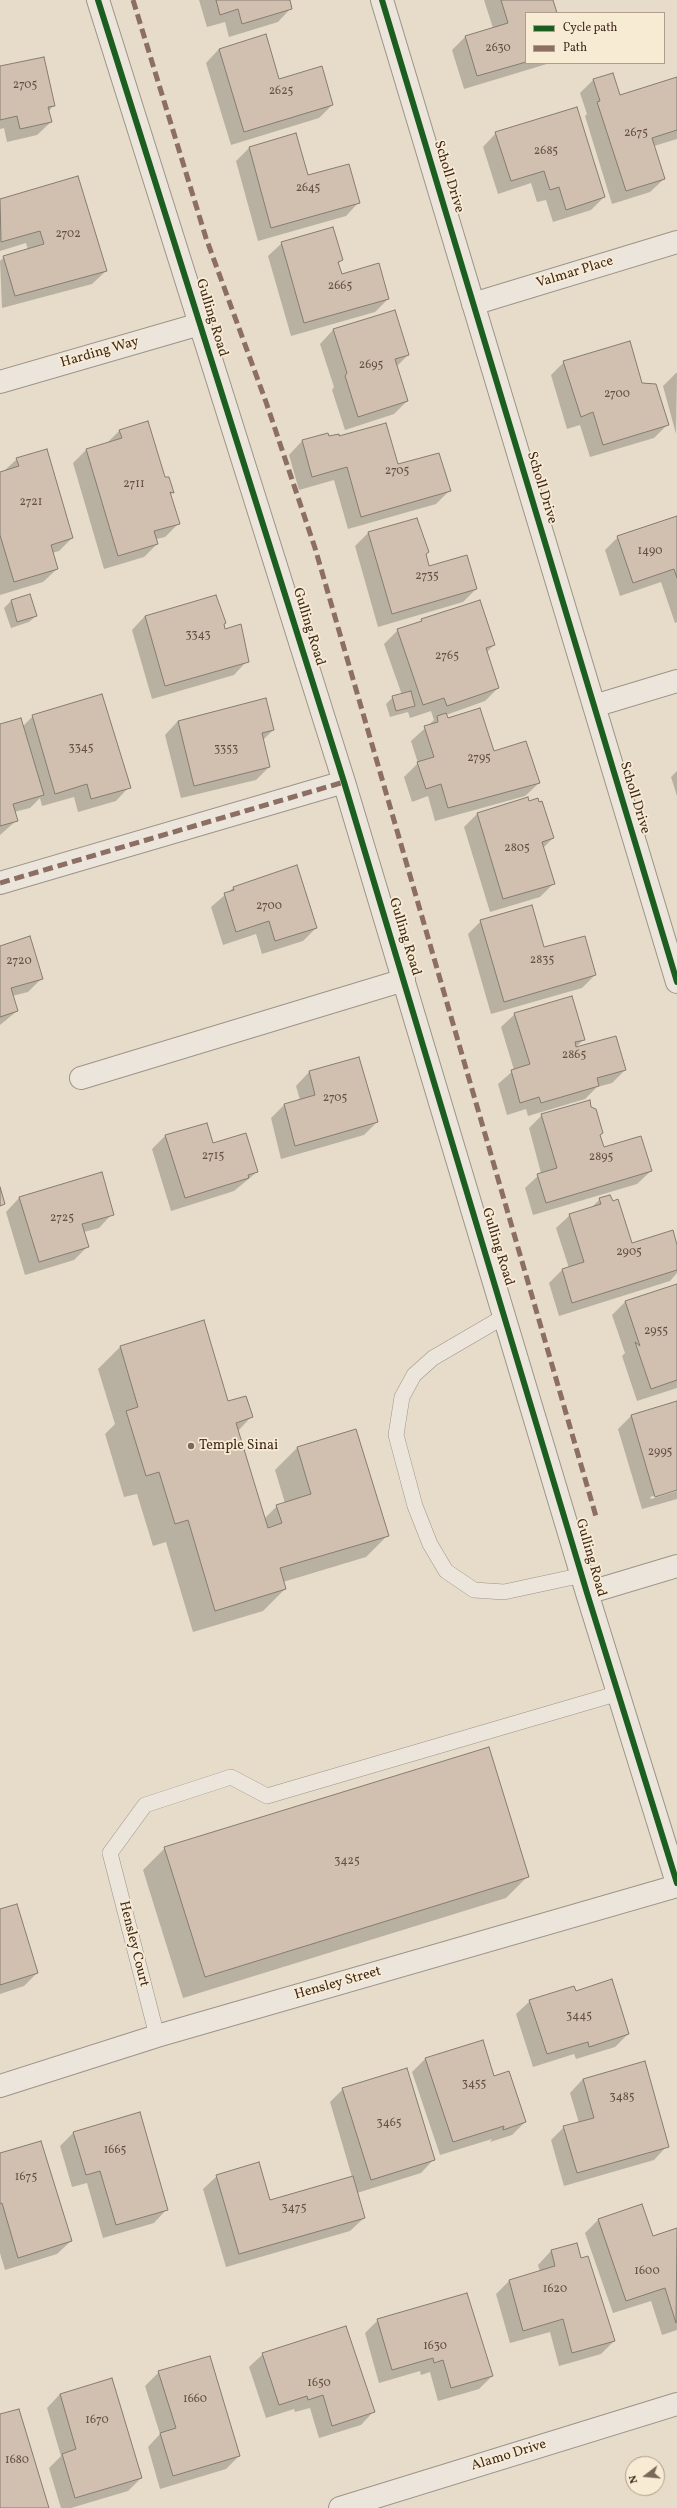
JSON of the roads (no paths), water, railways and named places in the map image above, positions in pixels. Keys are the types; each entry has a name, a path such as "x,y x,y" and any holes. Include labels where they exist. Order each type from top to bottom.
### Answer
{"street":[{"name":"Gulling Road","path":"98,0 344,782 585,1584 677,1883"},
{"name":"Scholl Drive","path":"382,0 677,982"},
{"name":"Valmar Place","path":"473,304 677,242"},
{"name":"Harding Way","path":"0,382 200,324"},
{"path":"594,706 677,681"},
{"path":"0,883 344,782"},
{"path":"81,1078 404,980"},
{"path":"585,1584 677,1566"},
{"name":"Hensley Street","path":"0,2086 157,2036 677,1886"},
{"name":"Alamo Drive","path":"340,2508 677,2404"}],"lane":[{"path":"505,1316 433,1358 414,1375 402,1397 396,1435 415,1506 430,1544 446,1571 474,1590 504,1592 585,1584"},
{"name":"Hensley Court","path":"157,2036 110,1853 144,1805 231,1777 267,1796 619,1692"}],"place":[{"name":"Temple Sinai","path":"191,1446"}]}
